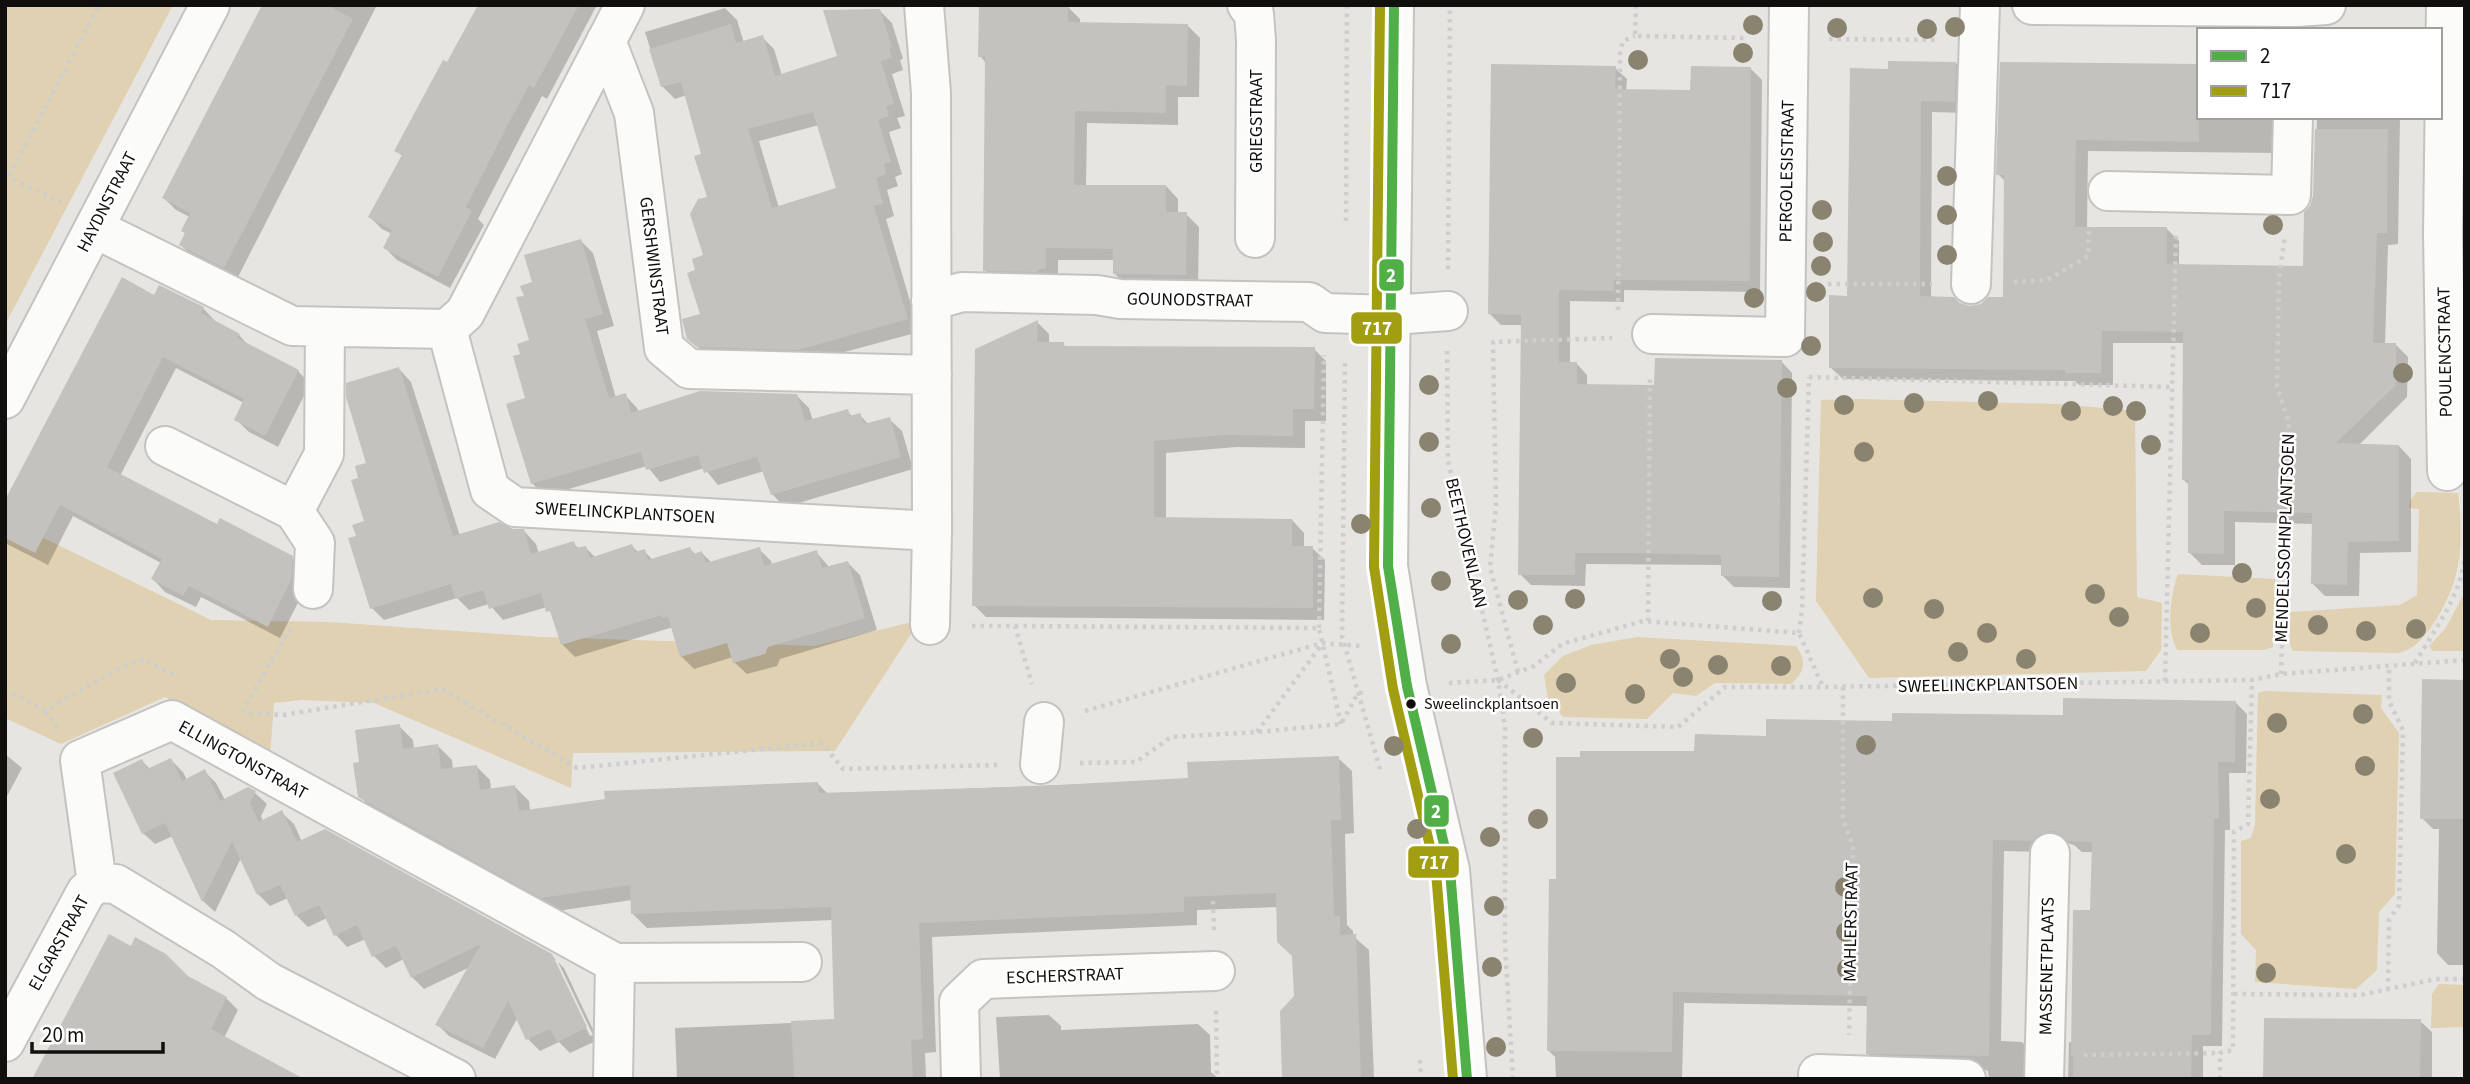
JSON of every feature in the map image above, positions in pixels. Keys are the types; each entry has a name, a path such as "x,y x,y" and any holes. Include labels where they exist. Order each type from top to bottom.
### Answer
{"street":[{"name":"HAYDNSTRAAT","path":"5,399 209,5"},
{"path":"94,228 292,326 447,329 465,313 625,5"},
{"path":"923,5 931,93 930,625"},
{"name":"GRIEGSTRAAT","path":"1247,5 1254,14 1256,40 1255,238"},
{"path":"1394,5 1388,566 1407,686 1450,870 1467,1079"},
{"path":"2032,5 2306,14"},
{"name":"POULENCSTRAAT","path":"2446,5 2454,234 2447,471"},
{"name":"PERGOLESISTRAAT","path":"1784,337 1789,22"},
{"path":"1971,284 1980,23"},
{"name":"GERSHWINSTRAAT","path":"606,41 634,113 664,348 689,369 932,375"},
{"path":"2108,191 2291,195 2293,119"},
{"name":"GOUNODSTRAAT","path":"930,301 962,292 1097,295 1120,299 1317,308 1392,315 1448,311"},
{"path":"294,511 324,454 325,327"},
{"name":"SWEELINCKPLANTSOEN","path":"447,329 490,490 515,507 932,531"},
{"path":"1653,334 1784,337"},
{"path":"165,446 294,511 316,543 313,589"},
{"name":"ELLINGTONSTRAAT","path":"97,883 80,760 172,720 615,963 802,962"},
{"path":"1040,764 1044,722"},
{"name":"MASSENETPLAATS","path":"2045,1067 2050,853"},
{"path":"97,883 116,884 223,949 269,982 456,1079"},
{"name":"ELGARSTRAAT","path":"5,1042 86,892 97,883"},
{"path":"613,1079 615,963"},
{"name":"ESCHERSTRAAT","path":"961,1079 959,1002 983,979 1215,971"},
{"path":"1828,1076 1966,1079"}],"path":[{"path":"94,228 82,212 7,176 99,5"},
{"name":"BEETHOVENLAAN","path":"1450,5 1446,432 1448,461 1498,680 1505,727 1505,944 1513,1079"},
{"path":"1636,5 1635,36 1789,22 1980,23"},
{"path":"2165,682 2177,192"},
{"name":"MENDELSSOHNPLANTSOEN","path":"2281,674 2288,422 2277,387 2279,278 2291,195"},
{"path":"1317,308 1319,628 1341,724"},
{"path":"1518,672 1490,567 1496,505 1493,342 1611,339 1615,330"},
{"path":"1784,337 1809,377 1799,633"},
{"path":"1809,377 2173,387"},
{"path":"2414,663 2445,614 2462,578 2465,557"},
{"path":"231,706 242,712 313,589"},
{"path":"930,625 1319,628"},
{"path":"1014,626 1044,722 1322,643 1364,646"},
{"path":"1257,732 1322,643"},
{"path":"5,690 45,711 118,668 144,659 187,683"},
{"name":"SWEELINCKPLANTSOEN","path":"1498,680 1552,723 1678,727 1725,687 2252,680 2281,674 2465,660"},
{"path":"2388,990 2389,920 2399,905 2403,730 2389,701 2389,665"},
{"path":"2045,1067 2233,1050 2234,832 2248,824 2252,680"},
{"name":"MAHLERSTRAAT","path":"1828,1076 1853,846 1843,820 1843,687"},
{"path":"2234,994 2361,995 2437,979 2465,979"},
{"path":"2220,1053 2220,1079"}],"shaded area":[{"path":"7,5 173,5 5,325 5,10"},
{"path":"1821,400 2059,404 2135,411 2137,597 2162,603 2161,650 2146,671 1869,678 1816,601"},
{"path":"2417,492 2458,493 2461,530 2455,579 2441,611 2421,640 2413,647 2398,653 2293,651 2290,645 2290,612 2400,605 2417,595 2419,509 2409,508 2410,500"},
{"path":"5,519 211,620 329,622 542,637 814,646 920,620 835,751 573,753 571,788 374,703 301,700 274,703 270,757 165,697 61,744 5,718"},
{"path":"2178,574 2275,579 2273,647 2264,650 2177,650 2171,632 2170,613"},
{"path":"2465,592 2465,651 2433,651 2429,646 2445,629"},
{"path":"1637,637 1796,646 1803,666 1791,684 1715,683 1696,696 1673,693 1647,719 1563,717 1548,699 1544,675 1563,656 1591,645"},
{"path":"2265,691 2382,695 2381,708 2399,733 2395,894 2379,912 2377,970 2356,989 2255,982 2256,950 2241,934 2241,841 2251,838 2255,825 2258,693"},
{"path":"2439,984 2465,985 2465,1027 2431,1028 2432,994"}],"building":[{"path":"262,5 327,5 353,19 224,268 179,245 185,233 181,231 190,213 162,198"},
{"path":"478,5 579,5 534,88 529,85 513,115 466,207 472,211 438,277 383,248 392,230 368,217 402,155 394,151 443,60 447,62"},
{"path":"979,5 1068,5 1068,22 1188,24 1187,86 1166,85 1166,113 1075,111 1074,185 1166,185 1166,212 1187,212 1186,275 1113,274 1113,249 1046,248 1046,269 1038,269 1038,272 983,271 985,57 978,57"},
{"path":"880,9 892,47 889,48 892,58 881,61 894,104 886,106 889,116 878,120 891,162 884,164 886,174 876,178 883,204 874,206 908,319 798,350 697,347 687,339 682,319 700,314 687,273 695,270 692,259 703,255 690,214 698,199 707,197 694,156 701,154 681,82 661,87 649,49 731,24 736,43 763,35 775,76 837,56 823,10","holes":["813,112 836,188 772,208 748,129"]},
{"path":"1888,61 1956,62 1955,102 1921,101 1920,296 1954,297 1960,303 1970,306 1981,304 1988,297 2003,297 2004,175 1996,175 2000,62 2197,64 2199,142 2076,140 2075,227 2167,227 2167,264 2303,266 2304,212 2310,206 2313,196 2315,129 2388,129 2387,233 2377,233 2373,343 2396,343 2396,385 2336,443 2399,445 2399,541 2348,542 2347,585 2311,584 2312,513 2224,511 2224,554 2188,553 2188,480 2182,480 2183,332 2102,331 2101,373 2065,373 2065,370 1829,368 1829,295 1847,296 1850,68 1888,69"},
{"path":"1491,64 1616,66 1615,89 1690,90 1691,66 1751,67 1750,281 1614,280 1614,291 1559,290 1559,362 1577,362 1577,384 1654,385 1655,358 1782,360 1779,577 1721,576 1721,555 1629,553 1575,553 1575,575 1518,575 1521,315 1488,314"},
{"path":"581,239 603,314 585,319 609,398 626,393 631,413 700,391 797,394 805,421 848,409 850,416 860,413 864,424 890,417 901,457 771,495 757,457 704,473 698,455 646,470 641,452 531,484 506,404 525,398 513,356 520,354 517,344 529,340 516,297 524,296 520,286 532,282 524,255"},
{"path":"122,277 154,295 159,285 204,307 201,313 240,334 237,338 299,370 265,436 234,420 244,399 163,357 107,467 217,524 220,518 293,556 291,580 268,627 189,586 183,596 151,579 162,559 60,505 35,553 5,538 5,500"},
{"path":"1038,320 1037,342 1064,342 1064,346 1315,347 1314,409 1293,409 1293,436 1223,435 1154,441 1154,517 1292,519 1292,546 1313,546 1313,608 972,606 975,349"},
{"path":"399,367 453,536 499,522 513,529 524,529 531,554 574,541 576,548 586,546 590,558 632,544 635,552 645,549 648,560 690,547 693,554 702,551 706,563 760,547 764,566 817,550 822,568 848,561 865,618 768,647 765,654 733,663 727,643 680,657 668,617 662,618 662,615 561,645 550,611 546,612 541,593 489,609 483,590 455,599 451,584 370,609 348,538 356,536 352,525 364,521 351,480 358,478 355,466 366,463 346,397 346,383"},
{"path":"2422,679 2465,680 2465,819 2420,819"},
{"path":"2063,698 2236,701 2235,762 2218,762 2219,819 2214,819 2211,1035 2192,1035 2191,1079 2073,1079 2073,910 2090,910 2092,842 2068,841 2061,834 2051,831 2040,834 2032,841 1993,840 1989,1056 1866,1054 1867,996 1673,992 1672,1052 1547,1051 1549,879 1556,879 1556,757 1580,757 1580,751 1694,751 1695,734 1766,736 1766,719 1892,721 1892,713 2063,715"},
{"path":"400,724 403,749 438,744 441,769 477,765 480,790 515,785 519,811 605,799 604,791 818,782 819,793 1039,786 1188,778 1187,762 1339,756 1341,820 1331,820 1334,916 1340,916 1340,935 1356,934 1361,1079 1282,1079 1280,1011 1294,996 1292,956 1277,942 1276,893 1184,897 1184,912 919,923 923,1039 911,1040 913,1079 794,1079 791,1021 834,1019 831,907 631,914 630,885 541,898 358,797 353,763 359,762 355,730"},
{"path":"171,758 182,781 205,769 220,801 248,787 256,791 250,803 259,822 282,810 297,842 325,829 552,954 587,1027 557,1042 550,1029 526,1040 508,1001 483,1048 435,1025 481,944 411,978 396,946 372,957 357,925 334,936 319,905 295,916 280,885 257,895 232,842 202,902 165,823 142,834 113,773 142,759 147,769"},
{"path":"109,934 131,946 135,937 166,954 188,976 227,997 211,1029 304,1079 32,1079"},
{"path":"2264,1018 2421,1019 2420,1079 2263,1079"}],"transit line":[{"name":"717","path":"1380,5 1374,567 1393,689 1436,872 1453,1079"},
{"name":"2","path":"1394,5 1388,566 1407,686 1450,870 1467,1079"}],"place":[{"name":"Sweelinckplantsoen","path":"1411,704"}]}
